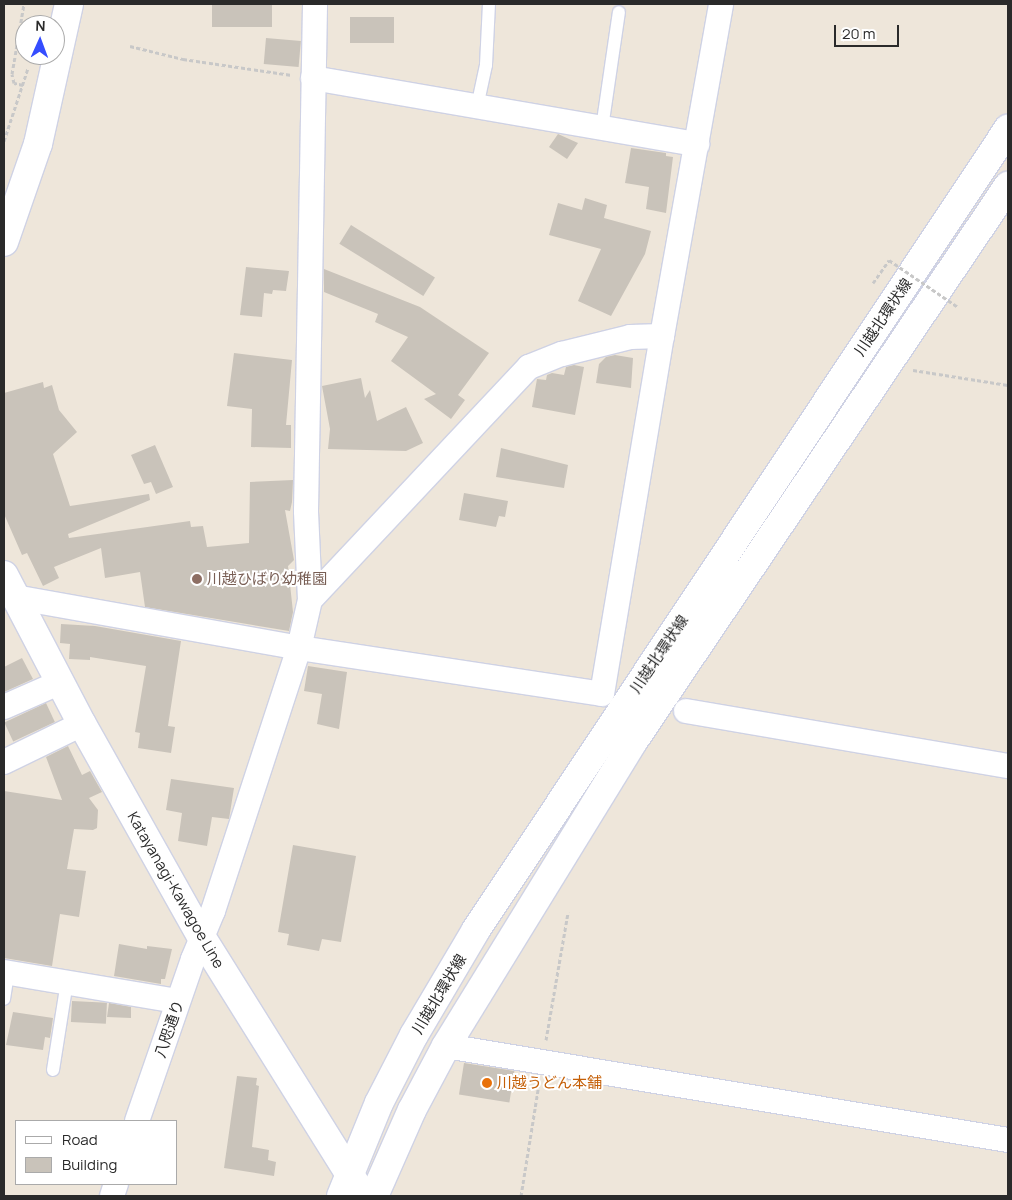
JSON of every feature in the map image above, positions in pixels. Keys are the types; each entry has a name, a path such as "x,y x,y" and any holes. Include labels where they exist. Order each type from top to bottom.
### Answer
{"main road":[{"path":"4,242 38,144 69,4"},
{"name":"川越北環状線","path":"345,1185 414,1035 476,930 1008,129"},
{"name":"川越北環状線","path":"374,1196 412,1110 446,1046 633,742 1008,186"},
{"name":"Katayanagi-Kawagoe Line","path":"9,586 82,724 202,938 345,1185 364,1196"}],"street":[{"path":"310,600 306,511 315,4"},
{"path":"9,586 299,648 602,694 662,336 721,4"},
{"path":"313,78 697,144"},
{"path":"310,600 529,367 562,354 630,337 662,336"},
{"name":"八咫通り","path":"137,1120 178,1001 214,911 299,648 310,600"},
{"path":"4,707 61,682"},
{"path":"686,711 1008,766"},
{"path":"4,762 82,724"},
{"path":"6,972 178,1001"},
{"path":"446,1046 1008,1140"}],"lane":[{"path":"477,107 486,65 489,4"},
{"path":"602,128 619,12"},
{"path":"4,999 6,972"},
{"path":"53,1070 67,982"}],"path":[{"path":"4,141 24,85 14,83 12,74 24,4"},
{"path":"130,46 183,60 313,78"},
{"path":"889,260 958,307"},
{"path":"885,366 1008,385"}],"building":[{"path":"212,4 272,4 272,27 212,27"},
{"path":"350,17 394,17 394,43 350,43"},
{"path":"266,38 301,41 299,67 264,64"},
{"path":"558,134 578,143 567,159 549,147"},
{"path":"631,148 666,153 666,156 673,157 666,213 646,209 649,187 625,183"},
{"path":"585,198 607,205 604,218 651,231 645,254 611,316 578,301 601,249 549,235 558,203 582,210"},
{"path":"351,225 435,277 423,296 339,244"},
{"path":"246,267 289,271 286,291 273,290 272,294 264,293 262,317 240,315"},
{"path":"324,269 420,307 489,353 458,395 465,400 451,419 424,399 436,394 391,361 408,337 375,322 378,314 324,292"},
{"path":"234,353 292,360 286,425 291,425 291,448 251,447 252,409 227,406"},
{"path":"615,355 633,358 631,388 596,383 599,364 606,357"},
{"path":"574,365 584,367 575,415 532,407 537,379 546,380 547,375 552,373 564,375 566,367"},
{"path":"361,378 365,398 370,390 377,421 406,407 423,443 406,451 328,449 330,429 322,386"},
{"path":"43,382 44,388 52,385 59,410 77,432 53,454 70,506 149,494 150,500 68,534 69,538 190,521 191,527 203,526 207,547 249,543 250,482 293,480 290,511 285,510 294,560 288,566 293,612 289,631 145,607 140,572 105,578 101,548 54,567 59,578 43,586 27,553 22,555 4,514 4,393"},
{"path":"155,445 173,487 156,494 151,482 144,484 131,455"},
{"path":"501,448 568,465 564,488 496,477"},
{"path":"464,493 508,501 505,517 499,516 496,527 459,520"},
{"path":"61,624 95,626 181,641 168,726 175,727 171,753 138,748 140,733 135,732 146,666 90,657 90,660 69,659 70,644 60,643"},
{"path":"22,658 33,679 4,692 4,667"},
{"path":"308,666 347,672 339,729 317,724 322,694 304,691"},
{"path":"46,703 55,722 13,741 4,722"},
{"path":"68,746 82,775 90,771 102,792 89,798 98,810 97,828 93,830 74,829 67,869 86,871 79,917 60,914 52,966 4,958 4,791 62,800 46,757"},
{"path":"171,779 234,788 229,819 212,817 207,846 178,841 182,813 166,810"},
{"path":"293,845 356,856 341,942 322,939 319,951 287,945 289,934 278,932"},
{"path":"119,944 147,949 147,946 172,949 165,979 161,979 161,984 114,976"},
{"path":"72,1001 107,1003 106,1024 71,1022"},
{"path":"109,1003 131,1007 131,1018 107,1017"},
{"path":"13,1012 53,1018 50,1038 45,1037 43,1050 6,1045"},
{"name":"川越うどん本舗","path":"464,1063 514,1071 509,1103 459,1095"},
{"path":"237,1076 257,1078 256,1085 259,1086 252,1147 269,1150 268,1160 276,1162 274,1176 224,1168"}],"place":[{"name":"川越ひばり幼稚園","path":"197,579"},
{"name":"川越うどん本舗","path":"487,1083"}]}
